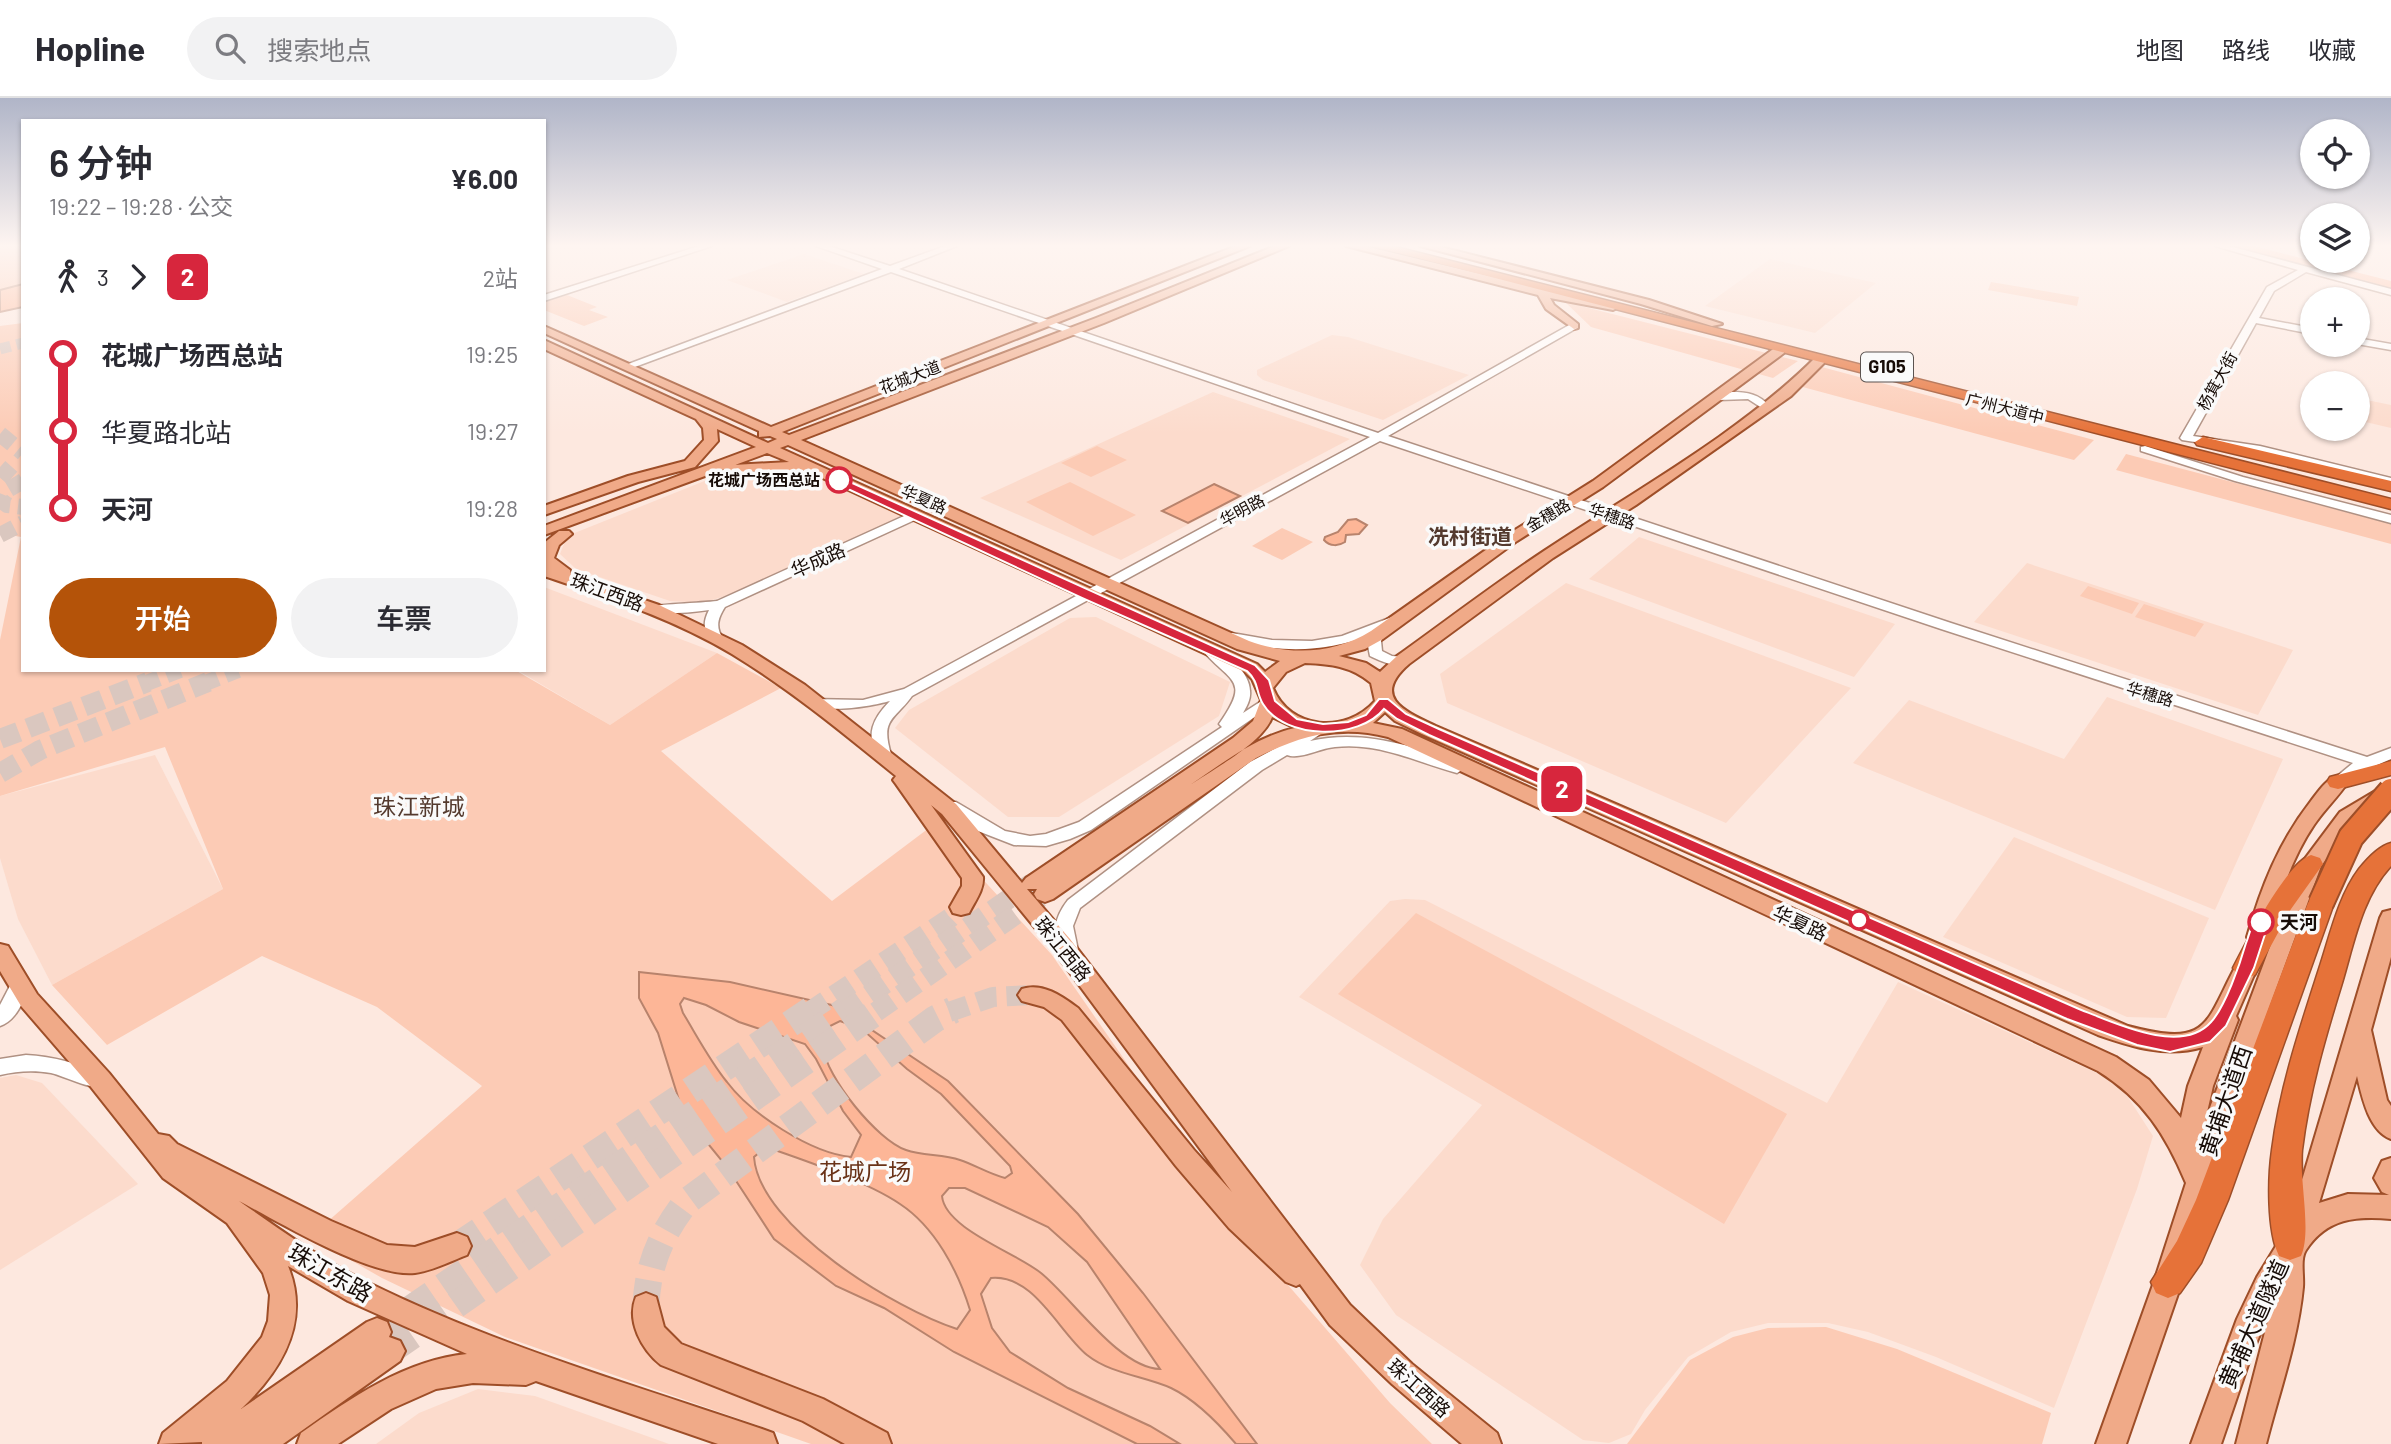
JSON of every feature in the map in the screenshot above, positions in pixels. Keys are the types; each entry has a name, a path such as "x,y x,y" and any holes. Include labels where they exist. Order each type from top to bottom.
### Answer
{"highway":[{"name":"广州大道中","path":"1623,309 2032,415 2391,498"},
{"name":"广州大道中","path":"1654,309 2058,410 2361,493 2391,504"},
{"path":"2058,410 2391,484"},
{"name":"G105","path":"2032,415 2144,449 2391,511"},
{"path":"2186,438 2391,491"},
{"path":"2338,782 2382,760"},
{"path":"2168,1283 2189,1252 2212,1200 2321,903 2351,837 2391,792"},
{"path":"2290,1245 2287,1165 2295,1105 2306,1055 2349,915 2368,875 2391,851"},
{"path":"2246,968 2281,904 2311,864"}],"main road":[{"name":"花城大道","path":"546,519 1080,309"},
{"path":"1096,309 1103,314 1123,312"},
{"name":"花城大道","path":"771,449 1131,309"},
{"path":"1552,309 1574,326"},
{"name":"广州大道中","path":"1666,309 1716,324"},
{"name":"华夏路","path":"546,330 1258,651 1306,658 1333,658 1368,670 1401,717 1427,738 1503,785 2120,1071 2153,1099 2179,1136 2199,1183"},
{"path":"998,341 1026,342 1028,347 1023,352"},
{"name":"华夏路","path":"546,345 1086,595 1251,668 1263,680 1267,695 1283,716 1293,722 1323,728 1351,726 1386,730 1427,738 2096,1024 2137,1038 2170,1045 2204,1037 2218,1026 2246,968"},
{"name":"金穗路","path":"1306,658 1355,647 1377,635 1512,538 1574,500 1780,350"},
{"name":"金穗路","path":"1383,695 1389,672 1403,660 1548,555 1614,513 1794,388 1820,360"},
{"path":"701,417 715,416 721,410 770,415 843,401"},
{"path":"546,510 633,479 690,464 711,441 710,428 701,417"},
{"path":"841,463 832,455 828,444 837,429 848,419"},
{"path":"546,540 715,474 771,449"},
{"path":"546,530 771,449"},
{"path":"715,474 765,466 796,466 820,472 826,467 841,463"},
{"path":"564,534 552,542 546,559 574,580"},
{"path":"546,573 574,580"},
{"name":"珠江西路","path":"574,580 653,608 716,638 769,669 883,754 964,825 1074,962 1340,1315 1402,1374 1486,1444"},
{"name":"华夏路","path":"1267,695 1273,673 1281,667 1306,658"},
{"path":"1267,695 1261,723 1240,742 1039,888 1249,754 1285,736 1323,728"},
{"name":"华夏路","path":"1351,726 1371,717 1383,695"},
{"path":"883,754 936,823 972,877 973,886 961,907"},
{"path":"2199,1183 2190,1135 2192,1118 2207,1068 2289,845 2311,812 2338,782"},
{"name":"黄埔大道西","path":"2111,1444 2168,1283 2231,1079 2311,864 2347,817 2367,803 2391,792"},
{"path":"2250,1444 2283,1322 2290,1245 2316,1177 2391,918"},
{"name":"珠江东路","path":"0,952 46,1020 100,1080 172,1170 292,1252 358,1292 450,1333 550,1371 762,1444"},
{"path":"1030,995 1051,1000 1070,1014 1209,1186 1340,1315"},
{"path":"2085,1053 2097,1054 2106,1048 2105,1036 2096,1024"},
{"path":"2360,1027 2369,1084 2375,1102 2391,1128"},
{"path":"132,1121 168,1152 310,1225 373,1254 415,1260 457,1247"},
{"path":"2391,1169 2388,1178 2391,1184"},
{"path":"2290,1245 2323,1215 2339,1208 2358,1205 2391,1208"},
{"path":"174,1444 210,1418 239,1392 260,1366 280,1329 285,1303 276,1269 228,1208"},
{"name":"黄埔大道隧道","path":"2206,1444 2238,1351 2290,1245"},
{"path":"646,1307 650,1333 657,1345 671,1355 812,1410 876,1444"},
{"path":"217,1444 383,1341 257,1444"},
{"path":"312,1444 360,1411 395,1392 453,1370 477,1368 550,1371"}],"street":[{"path":"628,366 782,309"},
{"name":"华穗路","path":"1019,309 2016,652 2382,760"},
{"name":"杨箕大街","path":"2186,438 2257,309"},
{"path":"2250,319 2300,329"},
{"name":"华明路","path":"909,692 1382,435 1574,326"},
{"path":"2370,343 2391,347"},
{"path":"1719,397 1745,396 1758,400 1765,407"},
{"path":"2144,449 2239,479 2391,519"},
{"name":"华成路","path":"653,608 690,609 720,604 915,515"},
{"path":"716,638 711,632 710,624 720,604"},
{"path":"1221,635 1278,646 1312,646 1352,637 1402,617"},
{"path":"1377,635 1374,640 1375,653 1390,660 1403,660"},
{"path":"1205,648 1238,675 1244,694 1233,718 1205,746"},
{"path":"816,702 863,705 909,692"},
{"path":"883,754 877,736 878,726 883,717 909,692"},
{"path":"921,786 990,833 1011,839 1040,842 1057,839 1085,826 1205,746 1267,695"},
{"path":"1074,962 1065,939 1065,915 1070,909 1114,871 1267,759 1323,728"},
{"path":"1192,814 1291,753 1316,744 1340,740 1376,742 1401,747 1503,785"},
{"path":"0,1017 13,1003 20,985"},
{"path":"0,1067 14,1063 40,1062 100,1080"}],"shaded area":[{"path":"1716,309 1845,309 1815,333"},
{"path":"1332,335 1348,337 1469,375 1383,420 1263,380 1257,375 1257,370"},
{"path":"1213,392 1350,439 1121,560 980,498"},
{"path":"2370,401 2391,405 2391,428 2370,423"},
{"path":"790,468 813,473 907,516 747,589 703,603 670,601 576,569 560,554 567,536 712,478 739,470"},
{"path":"1214,484 1240,496 1188,523 1162,511"},
{"path":"1356,519 1367,525 1359,534 1346,535 1345,542 1337,545 1324,540 1325,537 1338,532 1348,520"},
{"path":"1639,537 1895,624 1854,677 1589,579"},
{"path":"2027,563 2293,650 2258,715 1974,622"},
{"path":"1566,583 1851,688 1726,823 1447,703 1440,674"},
{"path":"546,588 717,653 610,725 520,672 546,672"},
{"path":"1096,617 1230,682 1219,716 1059,817 1008,817 895,728 909,710 1070,618"},
{"path":"2107,697 2283,759 2215,910 1853,763 1909,700 2064,759"},
{"path":"155,755 223,889 52,985 18,919 0,858 0,796"},
{"path":"2014,837 2209,918 2166,1018 2127,1017 1943,937"},
{"path":"1425,900 1827,1103 1898,982 2108,1078 2124,1091 2153,1136 2137,1189 2054,1408 1936,1357 1868,1332 1828,1323 1768,1323 1731,1332 1688,1357 1645,1410 1631,1434 1609,1443 1583,1440 1396,1315 1360,1265 1383,1219 1482,1105 1299,997 1390,901"},
{"path":"639,972 730,982 836,1006 948,1081 1078,1214 1143,1293 1257,1444 1236,1444 1198,1406 1171,1388 1117,1371 1096,1361 1076,1345 1033,1294 1006,1279 991,1278 981,1294 992,1328 1010,1352 1068,1388 1150,1426 1180,1444 1137,1444 954,1352 884,1308 836,1286 774,1239 727,1167 683,1113 658,1033 639,998","holes":["684,998 706,1005 739,1022 805,1044 816,1059 843,1111 861,1135 851,1157 835,1154 801,1140 751,1107 715,1066 680,1004","840,1021 862,1029 907,1069 941,1094 1010,1166 1012,1173 1005,1178 953,1158 906,1150 881,1134 843,1090 826,1060 823,1047 830,1026","766,1147 798,1158 871,1188 913,1214 944,1251 965,1295 970,1310 957,1329 931,1319 868,1285 805,1237 779,1211 762,1184 754,1157","949,1188 965,1188 1048,1227 1087,1262 1160,1369 1144,1366 1128,1357 1097,1330 1041,1273 968,1230 955,1219 946,1208 942,1196"]},
{"path":"16,1075 42,1083 138,1184 0,1270 0,1078"},
{"path":"478,1389 535,1396 669,1444 376,1444 419,1413"}],"green space":[{"path":"546,309 592,309 589,310 608,317 584,326"},
{"path":"1572,309 1592,309 1798,361 1773,378 1591,327"},
{"name":"花城广场","path":"21,323 21,537 0,533 0,326"},
{"path":"1818,366 2094,440 2074,460 1799,386"},
{"path":"1097,446 1127,460 1091,477 1061,463"},
{"path":"2126,454 2391,524 2391,544 2116,470"},
{"path":"1070,482 1136,515 1093,536 1026,502"},
{"path":"1282,528 1313,542 1282,560 1252,546"},
{"name":"花城广场","path":"21,537 21,672 518,672 610,725 717,653 781,688 661,751 832,901 933,825 1052,955 1250,1241 1390,1403 1432,1444 811,1444 505,1337 382,1278 310,1237 482,1086 377,1007 262,956 107,1045 52,985 223,889 165,747 0,796 0,640"},
{"path":"2088,586 2139,603 2132,614 2080,596"},
{"path":"2144,604 2204,624 2195,637 2135,617"},
{"path":"1416,913 1787,1114 1724,1224 1338,994"},
{"path":"1826,1327 1897,1349 2051,1413 2042,1444 1627,1444 1690,1360 1733,1337 1768,1328"}],"tunnel":[{"path":"0,349 21,344"},
{"path":"0,434 21,451"},
{"path":"0,467 18,483"},
{"path":"21,482 6,491 2,501 7,505 21,507"},
{"path":"0,535 21,524"},
{"path":"144,684 175,672"},
{"path":"208,682 233,672"},
{"path":"0,739 148,682"},
{"path":"0,773 40,750 208,682"},
{"path":"203,684 208,682"},
{"path":"844,1012 1032,883"},
{"path":"876,1012 1041,897"},
{"path":"809,1012 950,918 961,907"},
{"path":"949,1012 993,997 1030,995"},
{"path":"457,1246 811,1010"},
{"path":"377,1332 846,1010"},
{"path":"390,1351 879,1010"},
{"path":"949,1012 953,1010"},
{"path":"646,1307 649,1278 657,1251 669,1226 686,1202 935,1019 949,1012"}],"bus line":[{"name":"2","path":"839,480 1251,668 1263,680 1265,695 1274,710 1293,722 1323,728 1351,726 1371,717 1384,702 1401,717 1434,732 2073,1014 2137,1038 2170,1045 2204,1037 2218,1026 2246,968 2259,935 2261,922"}],"place":[{"name":"花城广场西总站","path":"839,480"},
{"name":"天河","path":"2261,922"}],"district":[{"name":"冼村街道","path":"1470,537"},
{"name":"珠江新城","path":"419,807"}]}
